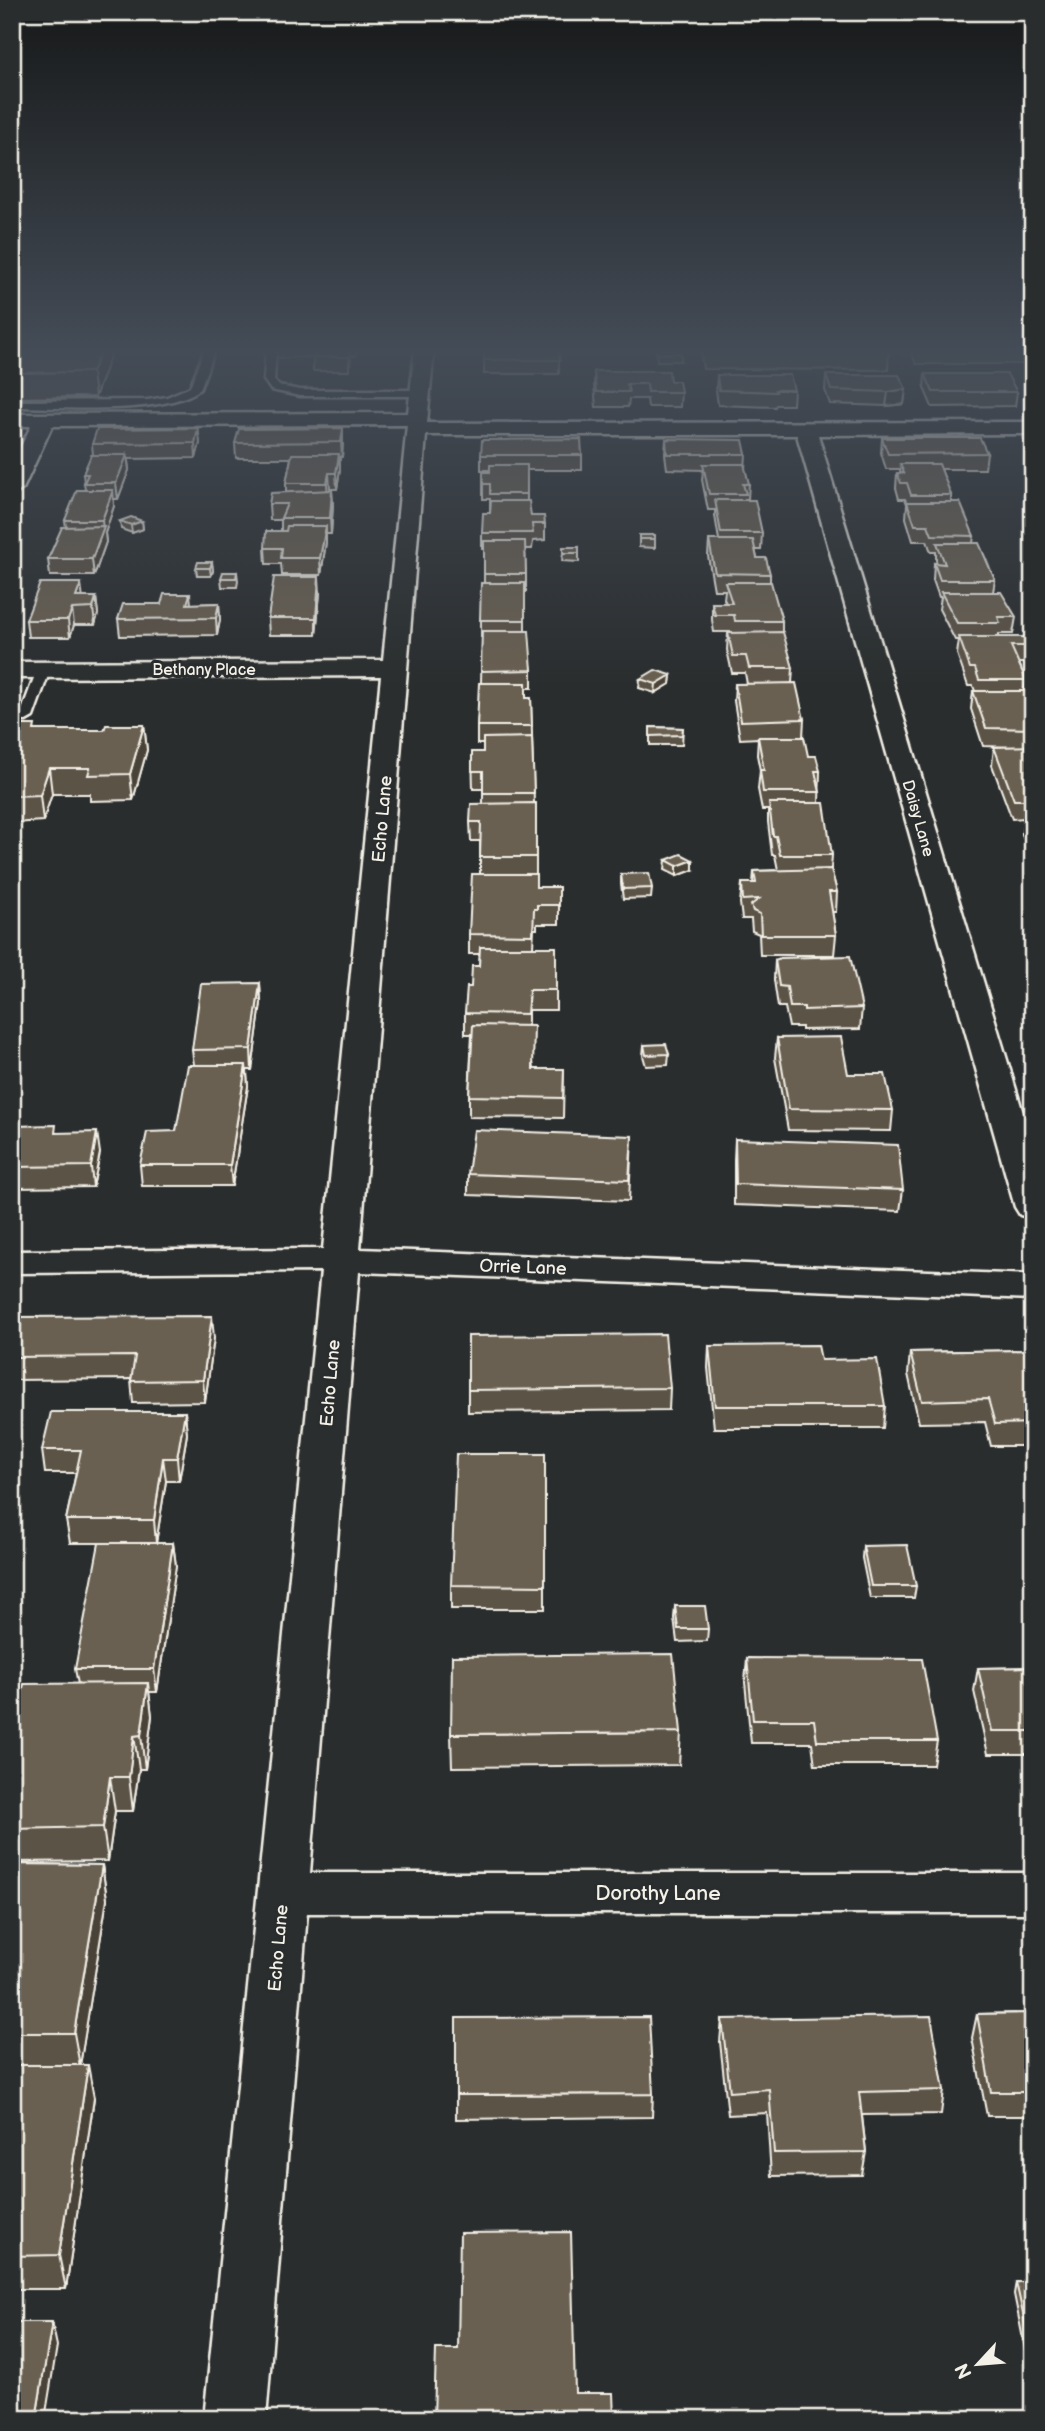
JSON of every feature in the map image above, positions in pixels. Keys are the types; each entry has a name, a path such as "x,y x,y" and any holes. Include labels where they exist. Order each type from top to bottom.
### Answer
{"street":[{"path":"12,489 25,461"},
{"name":"Echo Lane","path":"235,2419 414,461"},
{"name":"Daisy Lane","path":"815,461 1033,1207"},
{"name":"Bethany Place","path":"12,670 395,668"},
{"name":"Orrie Lane","path":"12,1262 341,1260 1033,1287"},
{"name":"Dorothy Lane","path":"283,1893 1033,1893"}],"lane":[{"path":"12,717 26,717 43,670"}],"building":[{"path":"88,461 124,461 116,483 84,483 88,474 83,474"},
{"path":"290,461 338,461 336,473 329,473 327,483 286,483"},
{"path":"703,464 744,464 749,484 743,484 746,494 709,494"},
{"path":"900,464 939,464 951,495 911,495 907,483 901,483 897,473 904,473"},
{"path":"490,465 527,465 527,494 490,494 490,484 483,484 483,472 490,472"},
{"path":"77,490 113,490 102,520 65,520"},
{"path":"332,490 330,518 281,518 287,504 269,504 271,493"},
{"path":"715,500 755,500 762,533 721,533"},
{"path":"491,501 529,501 531,516 544,516 545,524 532,524 533,533 482,533 483,513 490,513"},
{"path":"907,502 960,502 974,536 932,535 928,525 915,525"},
{"path":"131,517 142,521 131,525 120,521"},
{"path":"104,526 92,559 48,559 62,527"},
{"path":"287,526 326,526 320,558 281,558 282,548 265,548 266,531 286,531"},
{"path":"639,535 655,535 655,539 639,539"},
{"path":"709,540 753,540 757,558 766,558 770,574 715,573"},
{"path":"484,541 525,541 526,574 484,574"},
{"path":"937,543 979,543 995,580 940,580 934,563 945,564"},
{"path":"563,547 579,547 579,553 563,553"},
{"path":"198,562 212,562 210,568 196,568"},
{"path":"223,572 237,572 236,578 221,578"},
{"path":"274,577 319,577 316,618 268,618"},
{"path":"725,582 771,582 782,621 735,621 734,615 715,615 712,603 732,603"},
{"path":"40,583 81,583 76,597 96,597 93,608 72,609 68,620 26,620"},
{"path":"481,583 525,583 525,620 480,620"},
{"path":"941,592 1001,592 1016,617 998,617 1000,623 957,623"},
{"path":"164,594 190,594 187,604 219,603 216,618 118,619 123,604 161,604"},
{"path":"482,631 529,631 532,670 481,671"},
{"path":"783,632 793,668 749,668 746,656 733,656 728,633"},
{"path":"959,637 1024,637 1028,646 1011,646 1026,680 979,680 975,668 970,668"},
{"path":"655,670 671,675 656,684 640,679"},
{"path":"479,683 526,683 526,698 531,698 532,726 477,726"},
{"path":"796,683 804,719 741,721 735,684"},
{"path":"973,691 1033,691 1033,729 986,728"},
{"path":"12,725 35,725 34,730 104,730 106,725 144,725 130,774 88,775 90,768 49,768 40,795 12,796"},
{"path":"650,727 683,728 682,735 650,736"},
{"path":"532,737 534,793 483,793 483,771 472,771 472,752 483,752 483,738"},
{"path":"758,737 804,737 808,756 816,756 820,771 815,771 820,792 763,792 760,770 764,770"},
{"path":"1033,746 1033,800 1014,800 994,747"},
{"path":"536,803 536,857 480,857 481,822 470,822 471,804"},
{"path":"769,803 824,803 832,855 780,855 776,836 773,836"},
{"path":"1025,816 1033,816 1033,839"},
{"path":"681,854 693,860 677,866 666,860"},
{"path":"831,869 837,892 829,892 836,935 761,935 760,914 753,911 751,905 759,899 743,900 742,883 756,883 754,871"},
{"path":"649,873 652,888 623,889 621,874"},
{"path":"472,874 536,874 536,887 559,887 559,905 537,905 537,909 534,909 533,935 469,934"},
{"path":"480,947 556,947 556,990 529,990 527,1014 465,1013 467,987 471,987 472,966 479,966"},
{"path":"850,956 862,1008 804,1010 804,1007 790,1007 787,987 779,986 775,960"},
{"path":"260,983 251,1049 192,1050 201,984"},
{"path":"473,1025 534,1026 533,1069 564,1069 563,1098 469,1096"},
{"path":"841,1037 848,1074 885,1074 893,1110 789,1109 777,1038"},
{"path":"666,1044 669,1054 646,1055 644,1045"},
{"path":"188,1065 246,1065 230,1165 140,1165 147,1132 176,1131"},
{"path":"56,1125 55,1133 97,1132 91,1166 12,1167 12,1126"},
{"path":"474,1130 632,1136 629,1180 468,1174"},
{"path":"735,1139 898,1145 903,1190 736,1184"},
{"path":"212,1316 203,1380 131,1381 135,1356 12,1357 12,1317"},
{"path":"665,1334 670,1388 468,1390 468,1336"},
{"path":"818,1345 821,1360 877,1359 885,1406 715,1406 709,1346"},
{"path":"1033,1350 1033,1423 995,1424 988,1399 922,1401 910,1352"},
{"path":"51,1412 185,1412 177,1458 163,1458 154,1520 66,1520 81,1450 42,1450"},
{"path":"456,1454 545,1454 545,1586 451,1585"},
{"path":"99,1543 173,1543 154,1669 75,1669"},
{"path":"907,1545 916,1586 871,1586 863,1546"},
{"path":"675,1606 705,1606 708,1629 678,1629"},
{"path":"673,1654 681,1732 451,1734 452,1656"},
{"path":"747,1658 922,1659 937,1741 817,1741 814,1720 753,1720"},
{"path":"1033,1667 1033,1731 992,1731 978,1668"},
{"path":"148,1683 141,1735 134,1736 129,1777 110,1777 103,1827 12,1829 12,1714 17,1714 24,1684"},
{"path":"12,1864 102,1865 74,2033 12,2033"},
{"path":"1033,2013 1033,2092 991,2092 977,2014"},
{"path":"931,2016 944,2090 859,2092 866,2152 774,2153 769,2089 730,2092 722,2019"},
{"path":"649,2017 653,2094 456,2095 456,2018"},
{"path":"12,2065 88,2065 59,2255 12,2256"},
{"path":"571,2232 575,2393 613,2393 614,2419 434,2419 436,2349 458,2349 460,2233"},
{"path":"1016,2282 1033,2282 1033,2337 1028,2337"},
{"path":"12,2322 52,2322 36,2419 12,2419"}]}
